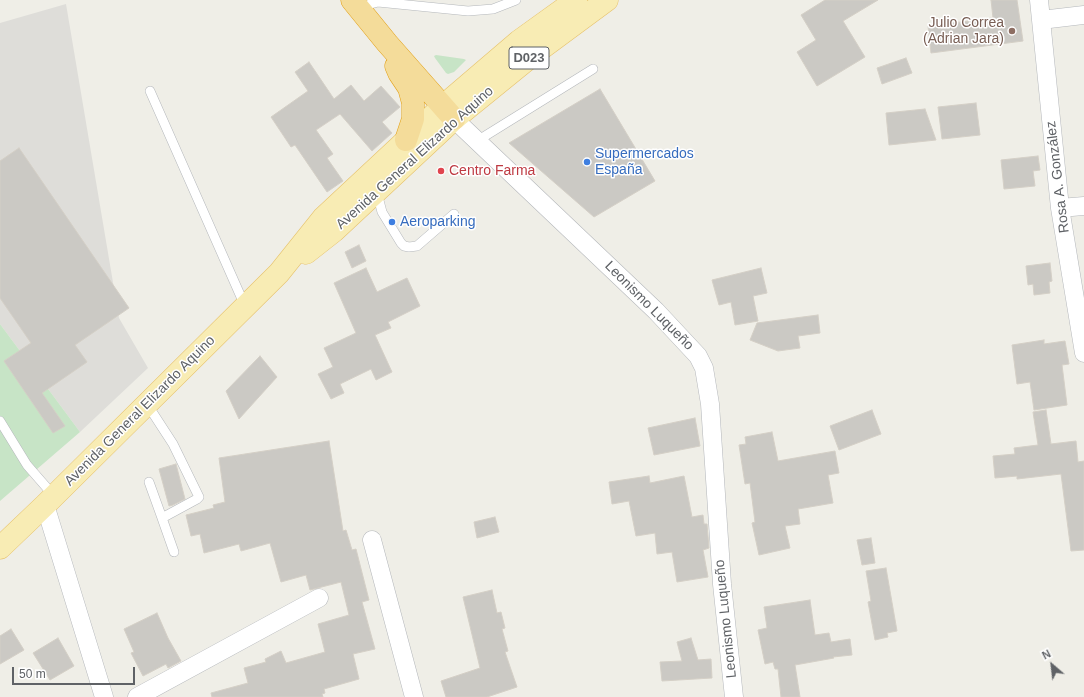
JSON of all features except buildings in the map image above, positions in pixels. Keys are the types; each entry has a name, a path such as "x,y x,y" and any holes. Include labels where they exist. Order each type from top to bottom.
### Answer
{"highway":[{"path":"356,5 387,43 448,112"},
{"path":"387,43 399,73 409,88 413,103 413,118 406,140"}],"main road":[{"name":"Avenida General Elizardo Aquino","path":"0,548 245,306 280,273 334,231 377,192 448,112 519,41 576,0"},
{"name":"Avenida General Elizardo Aquino","path":"280,273 323,218 406,140 534,54 607,0"}],"street":[{"name":"Rosa A. González","path":"1039,0 1060,208 1084,353"},
{"path":"1041,20 1084,15"},
{"name":"Leonismo Luqueño","path":"448,112 656,311 689,345 698,356 704,368 710,404 722,584 734,697"},
{"path":"1060,208 1084,206"},
{"path":"49,501 104,697"},
{"path":"372,540 414,697"},
{"path":"137,697 319,598"}],"lane":[{"path":"356,5 367,5 378,2 468,11 493,9 516,0"},
{"path":"478,141 593,69"},
{"path":"150,90 245,306"},
{"path":"377,192 382,212 401,243 409,248 417,246 454,214"},
{"path":"147,404 173,444 199,497 197,500 162,518"},
{"path":"0,421 49,501"},
{"path":"149,482 174,552"}],"shaded area":[{"path":"66,4 119,318 148,368 80,432 0,324 0,23"}],"green space":[{"path":"436,55 466,60 454,72 448,74 435,58 434,56"},
{"path":"0,324 80,432 0,501"}],"place":[{"name":"Julio Correa (Adrian Jara)","path":"1012,31"},
{"name":"Supermercados España","path":"587,162"},
{"name":"Centro Farma","path":"441,171"},
{"name":"Aeroparking","path":"392,222"}]}
